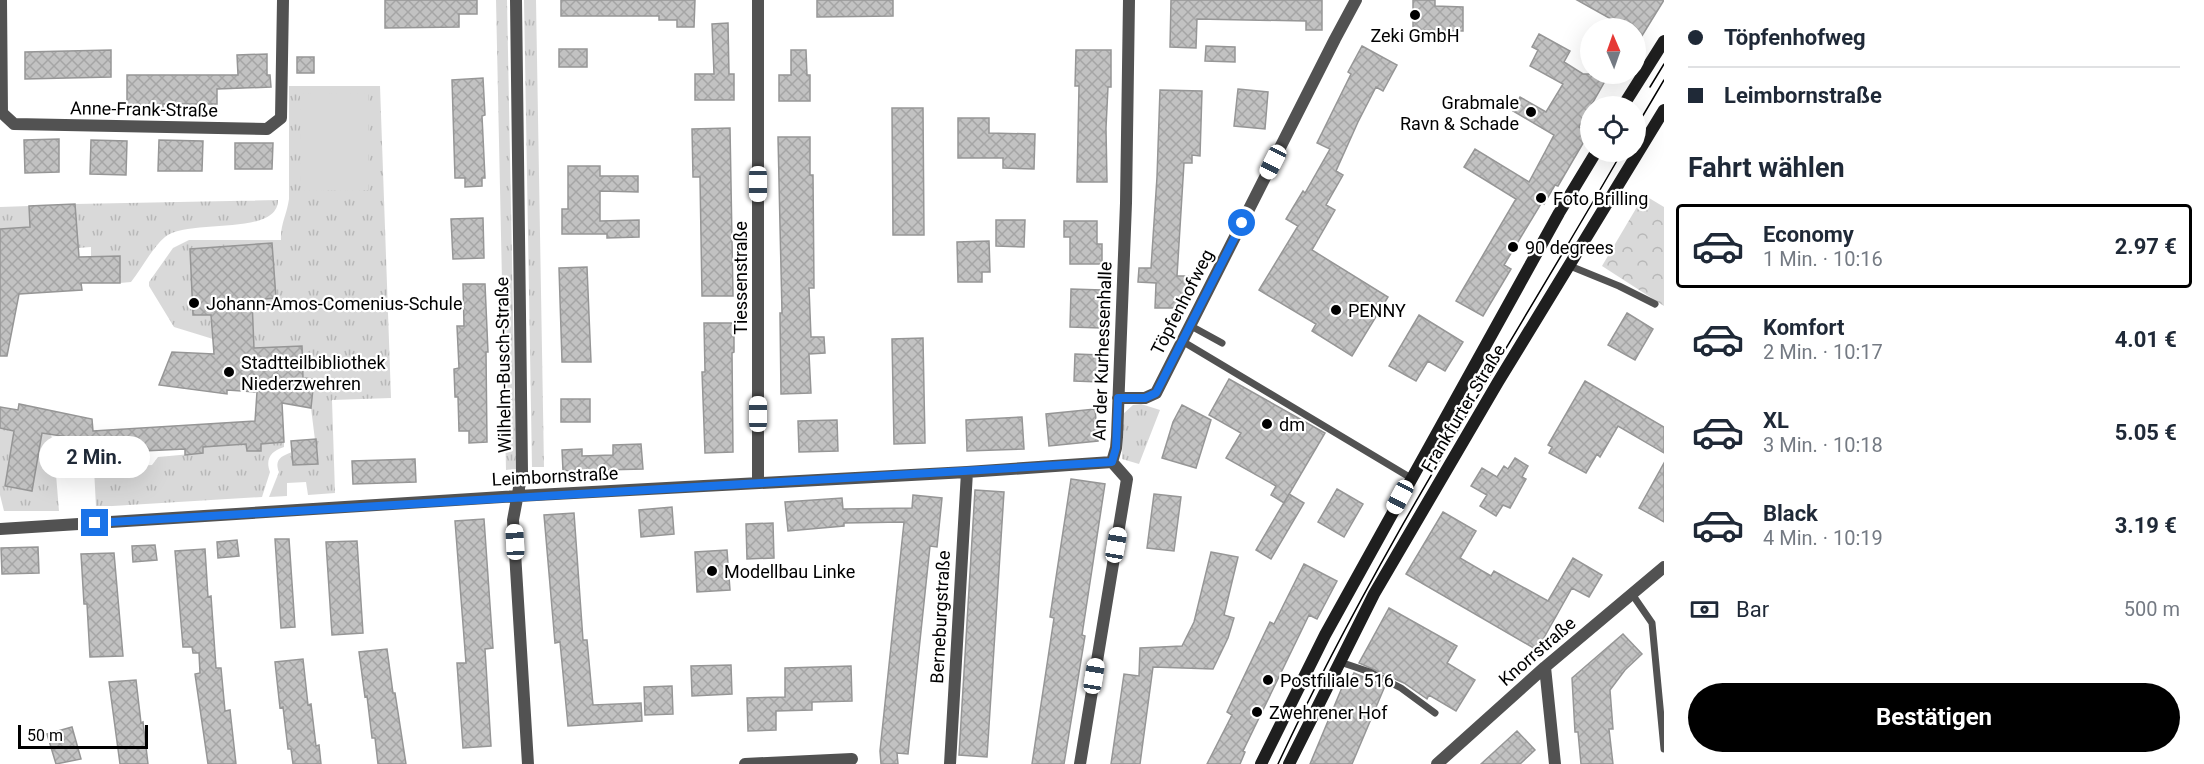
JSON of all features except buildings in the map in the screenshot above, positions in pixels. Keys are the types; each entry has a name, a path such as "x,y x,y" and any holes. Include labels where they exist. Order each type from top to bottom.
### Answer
{"main road":[{"path":"1630,96 1662,49"},
{"name":"Frankfurter Straße","path":"1289,764 1374,594 1498,382 1664,110"},
{"name":"Frankfurter Straße","path":"1261,764 1324,635 1558,213 1590,162"}],"street":[{"name":"Anne-Frank-Straße","path":"1,0 2,113 14,124 267,129 281,118 283,0"},
{"name":"Wilhelm-Busch-Straße","path":"516,0 522,472 513,520 528,764"},
{"name":"Tiessenstraße","path":"758,0 758,483"},
{"name":"An der Kurhessenhalle","path":"1080,764 1127,479 1112,462 1116,448 1126,203 1129,0"},
{"name":"Töpfenhofweg","path":"1118,398 1145,398 1156,393 1356,0"},
{"name":"Leimbornstraße","path":"0,529 1112,462"},
{"name":"Berneburgstraße","path":"950,764 967,472"},
{"name":"Knorrstraße","path":"1437,764 1545,667 1664,567"},
{"path":"1545,667 1555,764"},
{"path":"745,764 852,759"}],"lane":[{"path":"1570,266 1655,304"},
{"path":"1191,326 1222,343"},
{"path":"1182,342 1411,478"},
{"path":"1632,594 1652,623 1664,749"},
{"path":"1340,662 1370,672 1401,688 1435,713"}],"green space":[{"path":"496,0 507,0 516,469 506,470"},
{"path":"524,0 536,0 544,467 532,467"},
{"path":"289,86 380,86 391,398 332,400 335,493 308,495 306,482 287,483 287,496 269,497 279,472 277,464 282,457 292,452 293,465 318,464 311,408 314,380 255,363 252,300 272,243 193,315 211,315 213,339 174,327 149,286 149,282 173,248 189,240 281,240 289,199"},
{"path":"368,93 368,190 301,191 300,94"},
{"path":"1644,195 1664,207 1664,306 1602,266"},
{"path":"278,200 274,211 264,219 249,223 193,228 177,231 165,237 151,252 131,282 120,283 120,256 91,257 91,247 78,248 75,204"},
{"path":"29,206 30,227 0,229 0,207"},
{"path":"1141,404 1160,410 1139,464 1122,459 1123,414 1133,405"},
{"path":"0,428 14,431 5,486 31,491 42,433 51,434 59,511 4,511 0,495"},
{"path":"284,442 284,447 270,456 268,463 270,472 262,497 96,507 94,468 152,465 158,457 202,453 203,447 246,444 247,451 261,451 261,444"}],"tram line":[{"path":"1650,87 1664,64"},
{"path":"1646,110 1664,80"},
{"path":"1278,764 1316,685 1400,530 1616,162"}],"place":[{"name":"Zeki GmbH","path":"1415,15"},
{"name":"Grabmale Ravn & Schade","path":"1531,112"},
{"name":"Foto Brilling","path":"1541,198"},
{"name":"90 degrees","path":"1513,247"},
{"name":"Johann-Amos-Comenius-Schule","path":"194,303"},
{"name":"PENNY","path":"1336,310"},
{"name":"Stadtteilbibliothek Niederzwehren","path":"229,372"},
{"name":"dm","path":"1267,424"},
{"name":"Modellbau Linke","path":"712,571"},
{"name":"Postfiliale 516","path":"1268,680"},
{"name":"Zwehrener Hof","path":"1257,712"}],"route":[{"path":"95,523 496,497 1112,462 1116,448 1118,398 1145,398 1156,393 1242,223"}]}
